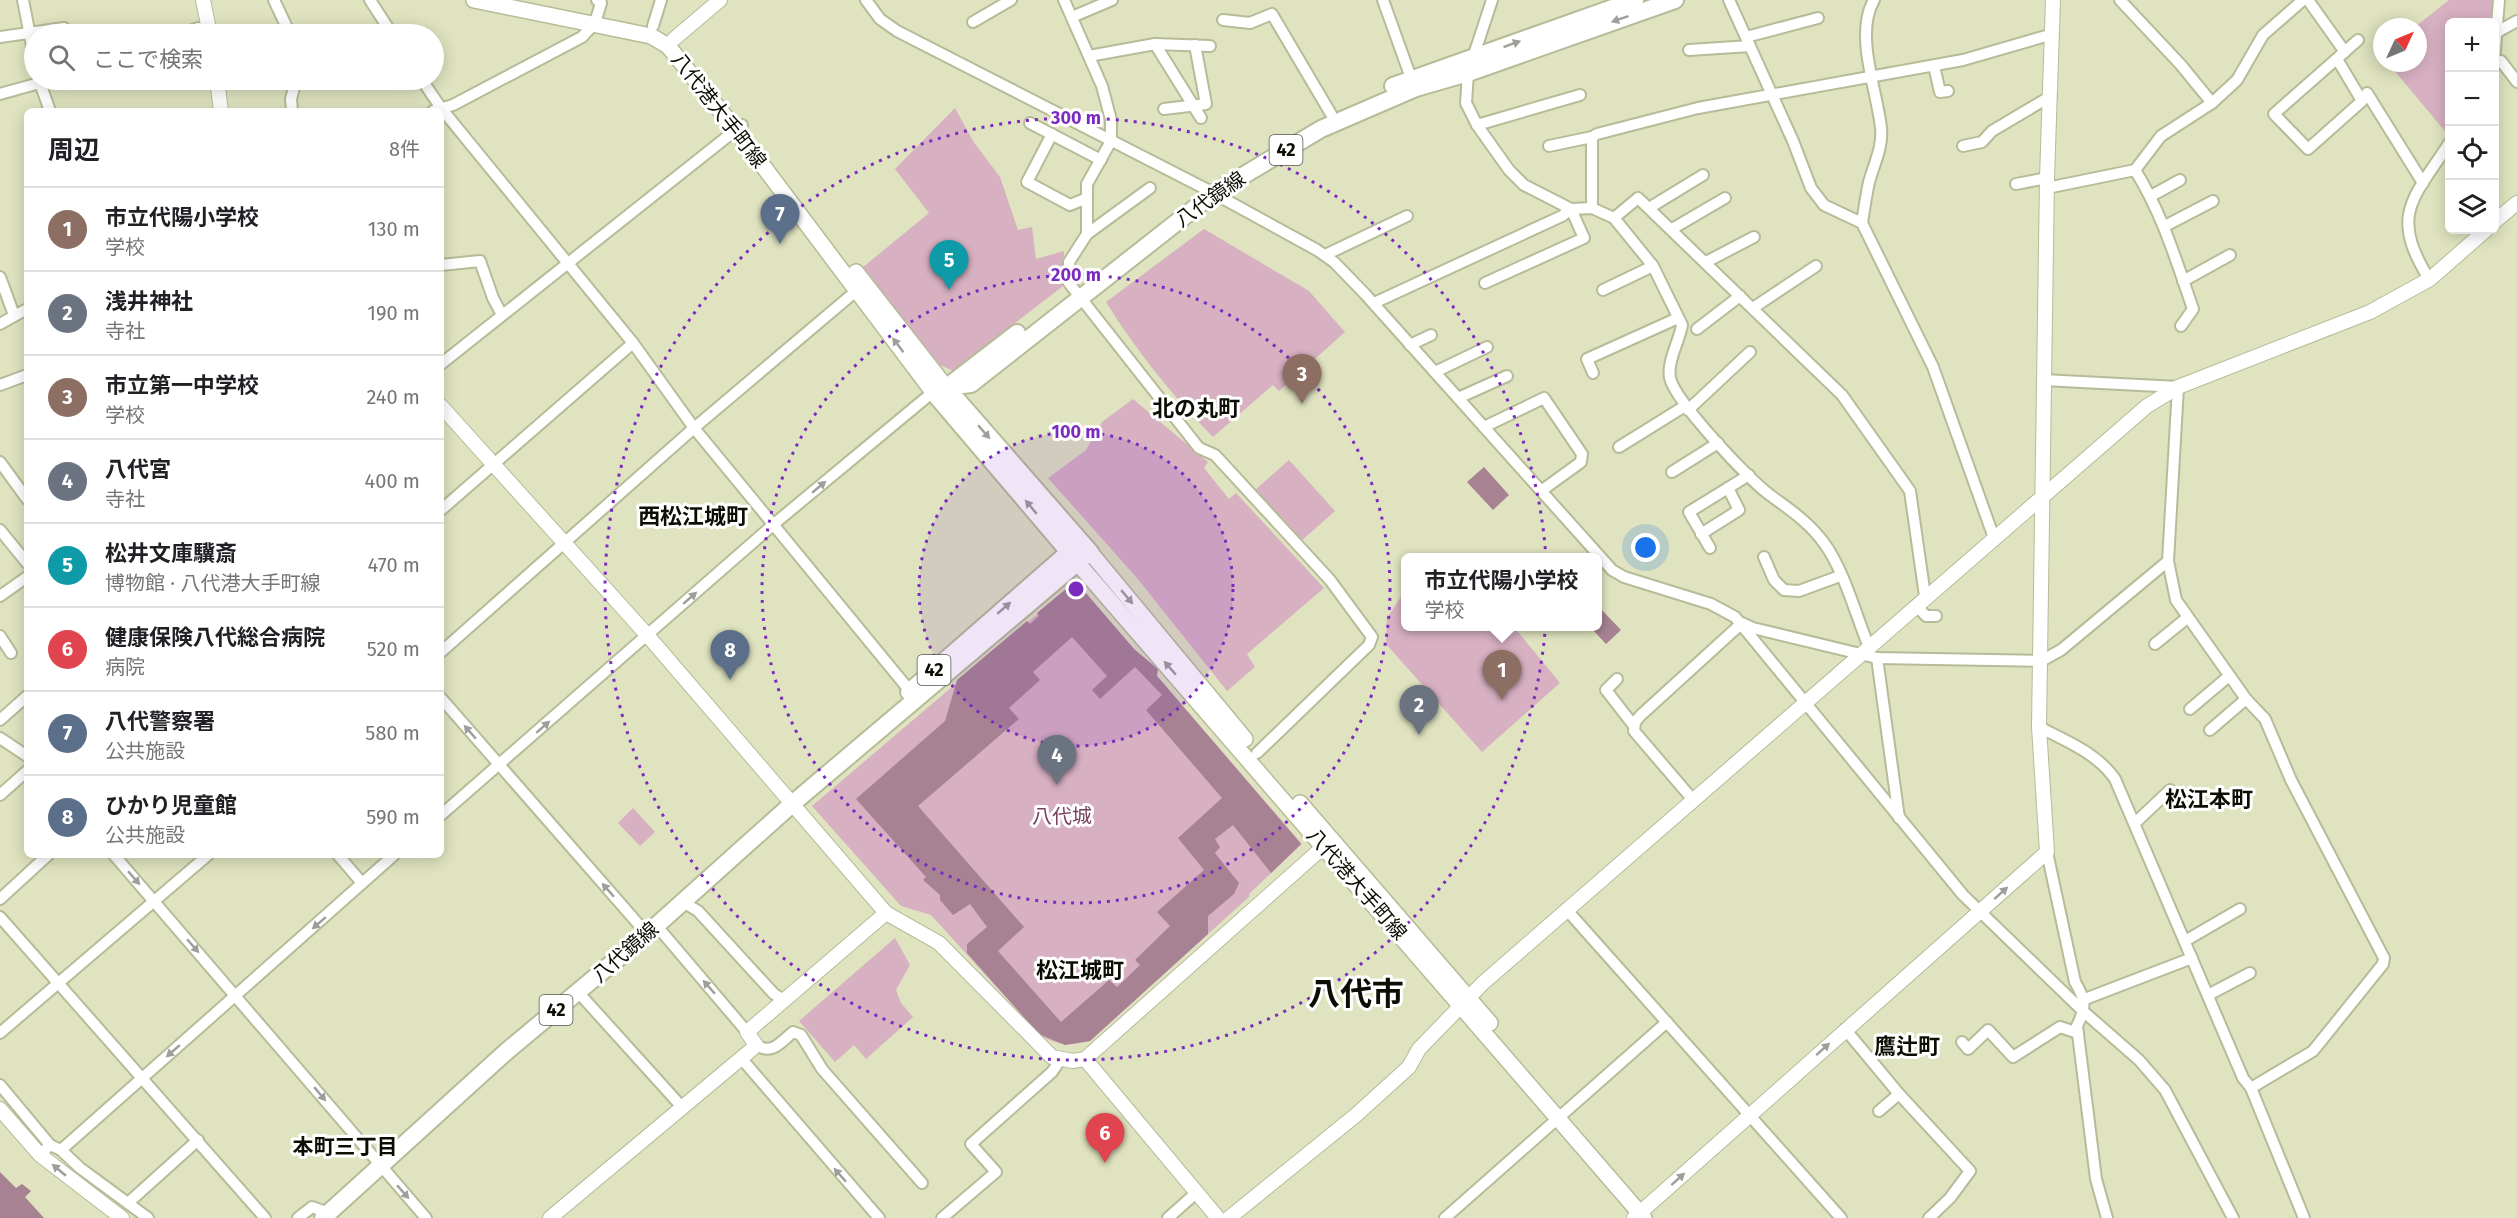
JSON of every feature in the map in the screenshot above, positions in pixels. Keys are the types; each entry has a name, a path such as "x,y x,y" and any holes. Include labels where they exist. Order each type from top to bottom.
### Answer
{"main road":[{"name":"八代港大手町線","path":"474,0 597,13 651,36 668,46 739,128"},
{"name":"八代港大手町線","path":"520,0 597,13 653,26 674,39 739,128 940,390"},
{"name":"八代鏡線","path":"1209,191 1321,129 1471,65 1635,0"},
{"name":"八代鏡線","path":"940,390 1077,293 1209,191 1330,114 1411,78 1471,65 1675,0"},
{"path":"940,390 1079,552"},
{"name":"八代港大手町線","path":"1079,552 1257,753 1328,843"},
{"name":"八代港大手町線","path":"1079,552 1465,1000 1644,1215"},
{"name":"八代鏡線","path":"792,804 802,790 910,691 1079,552"},
{"name":"八代鏡線","path":"327,1216 507,1051 652,930 1079,552"}],"street":[{"path":"23,0 28,24"},
{"path":"203,0 208,24"},
{"path":"274,0 285,24"},
{"path":"370,0 386,24"},
{"path":"653,26 661,0"},
{"path":"674,39 720,0"},
{"path":"866,0 880,19 897,32 1209,191 1325,255 1374,303 1597,553"},
{"path":"973,22 1011,0"},
{"path":"1064,0 1102,86 1111,120 1111,141 1087,184 1087,234"},
{"path":"1072,17 1112,0"},
{"path":"1383,0 1411,78"},
{"path":"1492,0 1471,65 1466,103 1477,125 1509,170 1524,185 1570,209 1592,208 1614,218 1653,266 1682,326 1670,363 1670,378 1687,408 1768,495 1796,512 1825,543 1869,654 1899,818"},
{"path":"1729,0 1794,141 1811,188 1824,205 1862,223"},
{"path":"1874,0 1868,10 1865,31 1881,130 1879,152 1870,180 1862,223 1933,366 1994,538"},
{"path":"2053,0 2043,380 2039,727 2047,852 2075,982 2085,999 2084,1012 2077,1026 2096,1179 2107,1218"},
{"path":"2120,0 2181,65 2212,103"},
{"path":"2016,184 2047,183 2135,170 2161,136 2212,103 2237,80 2263,35 2303,0"},
{"path":"2308,0 2341,55 2362,101 2308,149 2274,114 2341,55 2358,40"},
{"path":"2498,18 2499,0"},
{"path":"441,108 453,105 582,37 597,13"},
{"path":"1223,20 1250,23 1272,14 1330,114"},
{"path":"1689,49 1748,42 1818,18"},
{"path":"2499,31 2517,21"},
{"path":"0,37 24,32"},
{"path":"1549,146 1592,137 1698,108 1934,66 2053,34"},
{"path":"1089,56 1155,44 1210,46"},
{"path":"1155,44 1201,118"},
{"path":"1164,109 1206,104 1195,45"},
{"path":"2499,62 2517,82"},
{"path":"1934,66 1940,92 1948,91"},
{"path":"0,94 24,87"},
{"path":"45,90 49,108"},
{"path":"218,90 221,108"},
{"path":"292,108 293,90"},
{"path":"427,90 436,108"},
{"path":"2367,93 2423,183"},
{"path":"1477,125 1580,95"},
{"path":"1963,146 1982,142 1992,131 2051,96"},
{"path":"444,117 569,261 633,343 694,429 910,691"},
{"path":"1030,123 1101,159"},
{"path":"444,362 739,128"},
{"path":"1053,134 1027,182 1070,205 1087,198"},
{"path":"1592,137 1592,208"},
{"path":"2429,279 2410,241 2407,224 2409,209 2445,150"},
{"path":"2135,170 2151,196 2164,226 2193,309 2181,326"},
{"path":"1649,208 1703,175"},
{"path":"2151,196 2180,180"},
{"path":"1150,188 1087,234 1069,262 1069,283 1199,448 1215,455 1330,580 1372,637 1369,645 1257,753"},
{"path":"1614,218 1638,198 1842,395 1910,491 1921,600 1926,616 1936,616"},
{"path":"1672,229 1725,198"},
{"path":"2164,226 2212,201"},
{"path":"2499,218 2517,203"},
{"path":"1485,283 1584,238 1570,209"},
{"path":"1374,303 1562,216 1570,209"},
{"path":"1325,255 1407,216"},
{"path":"1229,1218 1356,1115 1408,1067 1419,1049 1465,1000 1566,909 1869,654 1921,600 2147,406 2178,387 2370,312 2429,279 2481,234"},
{"path":"1706,262 1754,237"},
{"path":"2183,281 2230,255"},
{"path":"444,266 480,261 493,298 502,315"},
{"path":"1603,290 1653,266"},
{"path":"1753,308 1816,266"},
{"path":"0,277 14,315"},
{"path":"444,649 694,429 861,287"},
{"path":"1697,329 1740,296"},
{"path":"0,324 24,310"},
{"path":"1593,373 1587,359 1678,318"},
{"path":"1410,345 1431,334"},
{"path":"444,507 633,343"},
{"path":"1435,372 1487,346"},
{"path":"1619,447 1687,408 1750,352"},
{"path":"0,385 24,376"},
{"path":"1458,398 1507,376"},
{"path":"2043,380 2178,387"},
{"path":"2178,387 2168,561 2176,600 2246,699 2265,719 2291,780 2384,958 2383,964 2313,1051 2251,1088"},
{"path":"444,812 774,524 940,390"},
{"path":"1484,427 1544,398 1582,454 1581,462 1541,491"},
{"path":"444,409 648,636 886,913 939,943 1044,1050 1060,1060 1085,1059 1328,843"},
{"path":"1672,472 1718,443"},
{"path":"0,462 24,495"},
{"path":"1710,549 1689,512 1749,475"},
{"path":"1701,534 1739,510 1728,488"},
{"path":"0,530 24,559"},
{"path":"1764,557 1774,580 1784,590 1799,591 1840,576"},
{"path":"1602,559 1612,570 1624,577 1711,604 1753,628 1869,654 2041,662 2061,650 2168,561"},
{"path":"0,596 24,579"},
{"path":"2155,644 2187,618"},
{"path":"1742,623 1806,705 1979,913 2084,1012 2139,1060 2165,1090 2233,1218"},
{"path":"1634,726 1641,715 1742,623"},
{"path":"0,636 11,652"},
{"path":"2190,709 2229,676"},
{"path":"1617,679 1606,690 1634,726 1634,731 1694,801"},
{"path":"0,720 24,699"},
{"path":"2210,730 2246,699"},
{"path":"444,701 499,765 747,1032 756,1045 763,1050 771,1050 793,1032 801,1035 822,1069 922,1183"},
{"path":"2039,727 2088,753 2106,766 2115,779 2243,1078 2251,1088 2304,1218"},
{"path":"0,738 24,754"},
{"path":"0,795 24,774"},
{"path":"2135,823 2170,790"},
{"path":"1644,1215 1845,1029 2047,852"},
{"path":"0,899 45,858"},
{"path":"117,858 426,1218"},
{"path":"0,1033 205,858"},
{"path":"341,858 362,883"},
{"path":"46,1150 61,1150 391,858"},
{"path":"683,902 698,911 774,994 784,1000"},
{"path":"1566,909 1841,1218"},
{"path":"2185,941 2240,909"},
{"path":"747,1032 886,913"},
{"path":"0,917 265,1218"},
{"path":"2085,999 2192,958"},
{"path":"2208,995 2250,973"},
{"path":"578,992 681,1106"},
{"path":"1445,1218 1667,1022"},
{"path":"1968,1049 1988,1030 2013,1057 2060,1027 2078,1033"},
{"path":"1845,1029 1899,1094 1971,1171 1950,1198 1929,1218"},
{"path":"550,1218 756,1045"},
{"path":"741,1058 879,1218"},
{"path":"1085,1059 1218,1218"},
{"path":"947,1216 996,1172 971,1144 1052,1072 1060,1060"},
{"path":"0,1084 46,1150"},
{"path":"1879,1111 1899,1094"},
{"path":"0,1110 102,1203 122,1218"},
{"path":"128,1203 198,1140"},
{"path":"61,1150 80,1168 148,1218"},
{"path":"80,1168 102,1198 102,1203"},
{"path":"1168,1218 1196,1193"},
{"path":"298,1218 312,1207 327,1216"}],"green space":[{"path":"2449,0 2499,0 2495,18 2445,18 2445,131 2396,72 2427,72 2426,18"},
{"path":"955,108 973,141 1000,177 1018,230 1032,227 1036,259 1064,251 1063,286 953,371 940,365 862,268 929,213 895,169"},
{"path":"1204,229 1309,291 1345,332 1279,391 1273,385 1213,437 1156,372 1106,302"},
{"path":"1133,399 1208,462 1204,468 1229,499 1236,493 1324,588 1247,654 1255,667 1227,691 1137,578 1048,478 1086,450 1102,422"},
{"path":"1289,460 1335,511 1300,542 1254,491"},
{"name":"八代城","path":"1073,584 1079,585 1302,844 1249,894 1250,896 1090,1041 1070,1044 1058,1043 1039,1034 931,915 901,906 812,806"},
{"path":"1401,597 1401,631 1517,631 1560,683 1482,752 1386,644 1387,618"},
{"path":"633,808 655,832 640,846 618,823"},
{"path":"895,938 910,965 896,990 901,1003 913,1017 866,1059 854,1045 835,1062 799,1021"}],"shaded area":[{"path":"1484,467 1509,495 1493,510 1467,482"},
{"path":"1073,583 1079,585 1134,649 1158,669 1157,676 1301,844 1271,873 1233,825 1215,839 1220,847 1215,853 1239,883 1234,894 1208,916 1208,934 1090,1041 1065,1045 1039,1034 967,953 967,944 987,927 970,904 953,915 940,900 940,895 923,880 926,877 856,799 945,721 957,680 1027,621 1030,624 1039,616 1037,613","holes":["1072,637 1107,676 1092,690 1100,699 1135,667 1162,695 1146,710 1222,798 1178,838 1204,870 1157,912 1170,926 1135,960 1140,965 1117,987 1109,980 1061,1022 998,951 1024,927 918,806 1019,719 1009,708 1040,680 1033,672"]},
{"path":"1602,610 1621,630 1606,644 1594,631 1602,631"},
{"path":"0,1172 16,1188 22,1184 31,1191 25,1197 44,1218 0,1218"}],"place":[{"name":"八代警察署","path":"780,244"},
{"name":"松井文庫驥斎","path":"949,290"},
{"name":"市立第一中学校","path":"1302,404"},
{"name":"ひかり児童館","path":"730,680"},
{"name":"市立代陽小学校","path":"1502,700"},
{"name":"浅井神社","path":"1419,735"},
{"name":"八代宮","path":"1057,785"},
{"name":"健康保険八代総合病院","path":"1105,1163"}],"district":[{"name":"北の丸町","path":"1196,408"},
{"name":"西松江城町","path":"693,516"},
{"name":"松江本町","path":"2209,799"},
{"name":"松江城町","path":"1080,970"},
{"name":"八代市","path":"1356,994"},
{"name":"鷹辻町","path":"1907,1046"},
{"name":"本町三丁目","path":"345,1147"}]}
